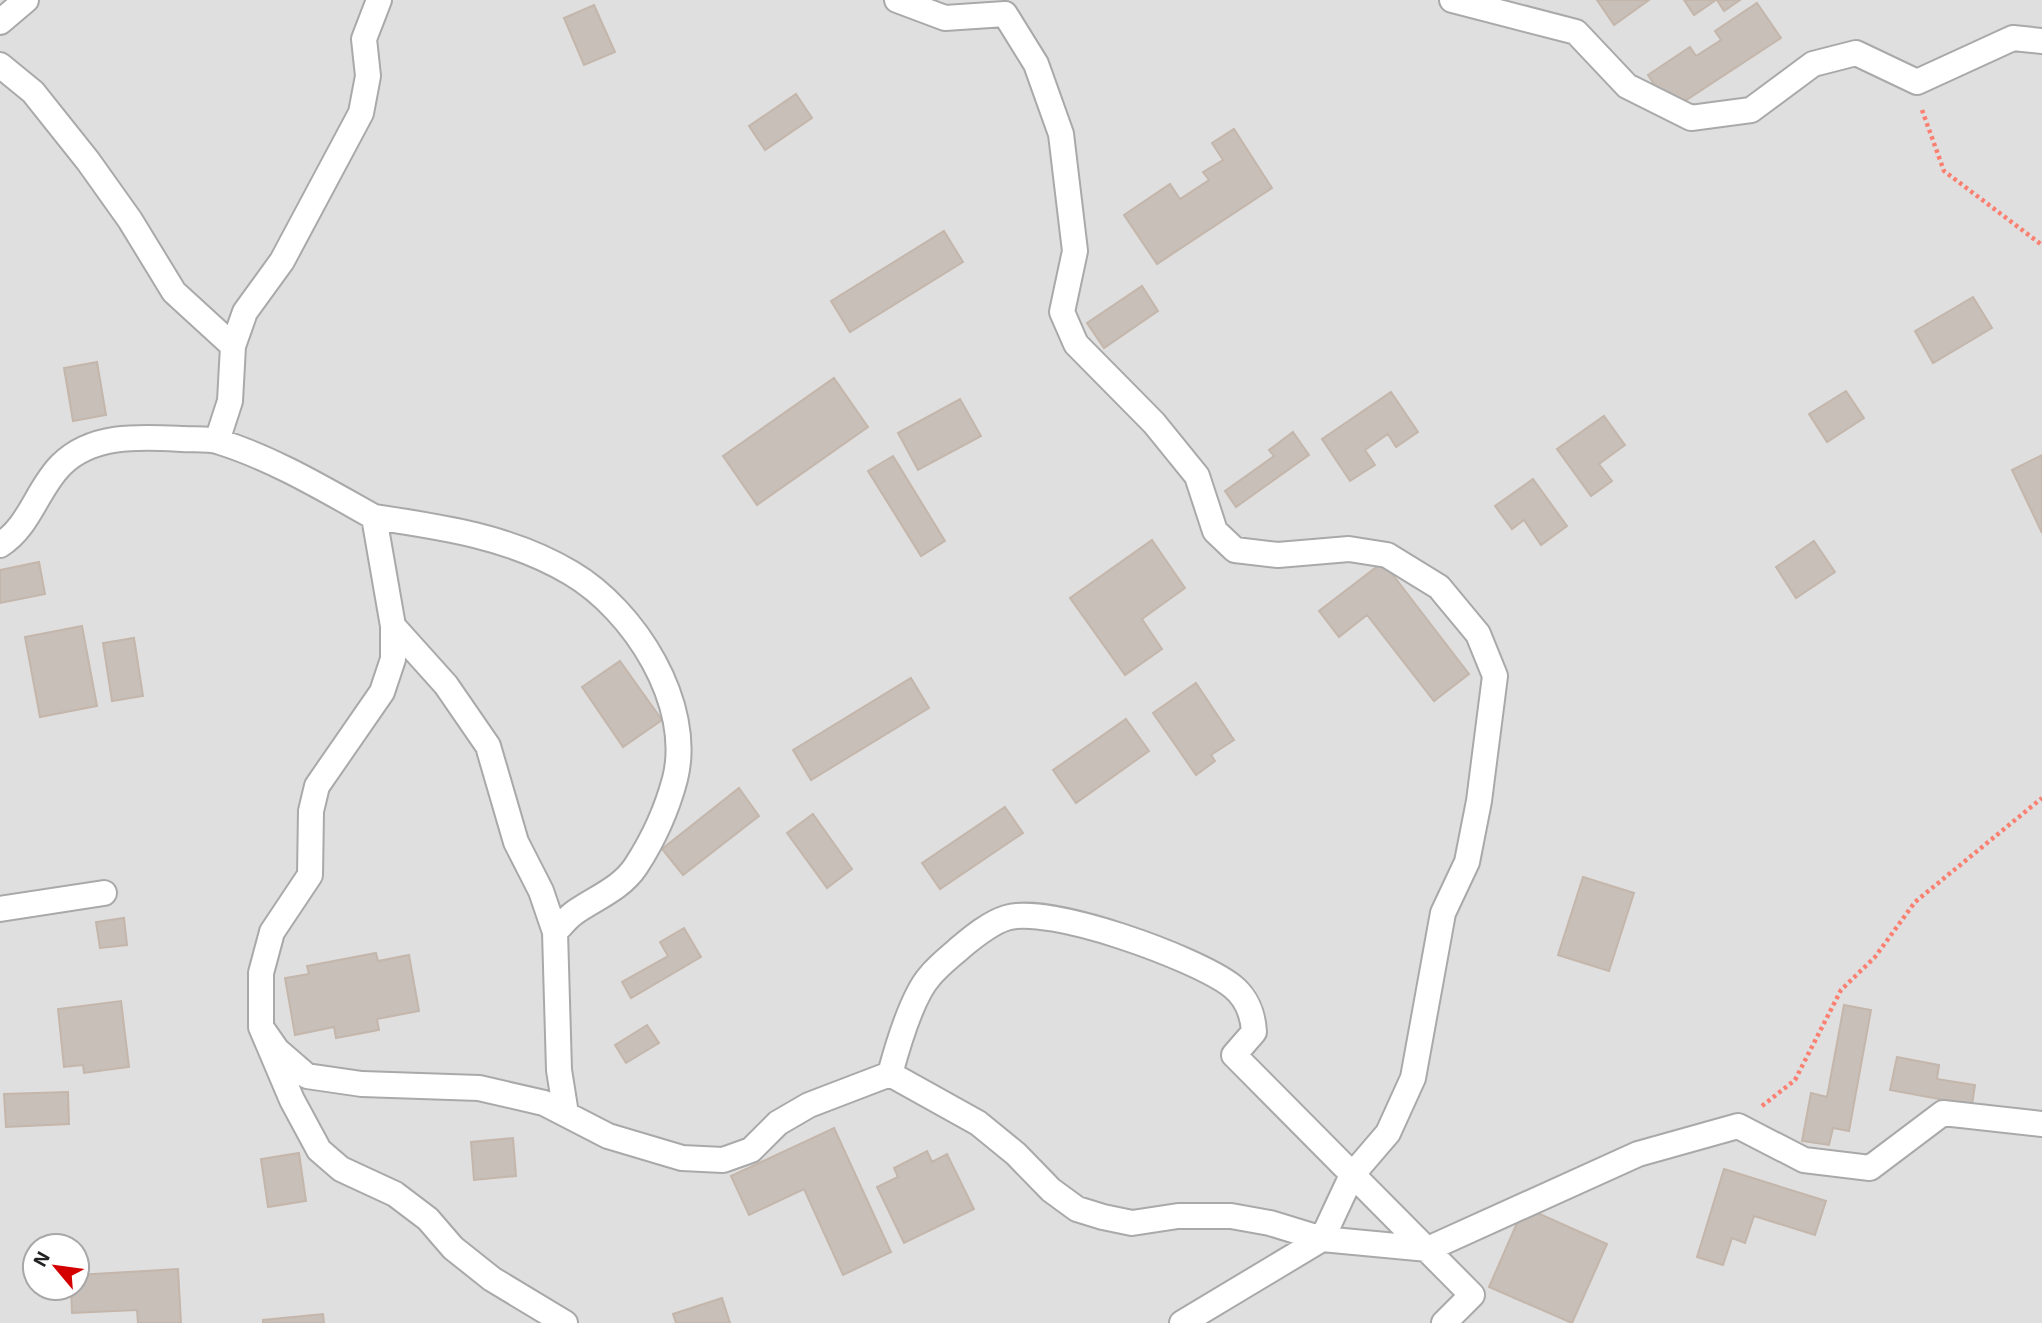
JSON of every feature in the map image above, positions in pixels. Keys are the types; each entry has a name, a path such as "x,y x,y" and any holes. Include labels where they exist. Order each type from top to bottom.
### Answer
{"street":[{"path":"0,22 26,0"},
{"path":"217,441 230,401 233,346 245,312 282,261 361,113 368,76 363,39 379,0"},
{"path":"897,0 945,18 1005,14 1036,64 1061,134 1075,251 1062,312 1076,344 1154,423 1197,476 1215,531 1235,550 1278,555 1349,549 1387,555 1439,587 1478,634 1495,676 1479,801 1467,862 1443,913 1413,1078 1388,1133 1352,1175 1322,1239 1182,1323"},
{"path":"1452,0 1458,4 1576,32 1627,86 1691,118 1752,110 1813,64 1856,53 1917,82 2013,38 2042,41"},
{"path":"0,65 33,92 88,161 130,220 174,292 233,346"},
{"path":"0,545 13,536 61,464 83,448 123,439 217,441 266,460 374,517 464,530 517,548 572,573 623,616 658,667 677,724 676,776 658,827 635,868 603,898 573,914 555,932"},
{"path":"374,517 393,626 393,659 382,692 317,786 311,811 310,875 272,932 261,973 261,1027 292,1100 319,1150 341,1169 395,1194 428,1219 453,1248 492,1279 565,1323"},
{"path":"393,626 446,685 488,746 516,842 541,891 555,932 559,1070 565,1114"},
{"path":"0,909 104,893"},
{"path":"890,1074 901,1035 928,977 973,937 1006,918 1033,915 1098,929 1167,953 1232,986 1253,1013 1254,1032 1234,1055 1472,1295 1444,1323"},
{"path":"261,1027 277,1050 307,1076 362,1084 479,1088 544,1103 608,1136 682,1158 723,1160 751,1150 778,1123 809,1105 890,1074"},
{"path":"890,1074 978,1124 1016,1154 1051,1190 1077,1209 1132,1223 1178,1216 1231,1216 1270,1223 1322,1239 1428,1249 1638,1154 1738,1126 1804,1160 1870,1168 1943,1112 2042,1124"}],"path":[{"path":"1917,82 1926,126 1944,171 2042,245"},
{"path":"1738,1126 1795,1080 1841,990 1875,957 1915,902 2042,798"}],"shaded area":[{"path":"0,0 2042,0 2042,1323 0,1323"}],"building":[{"path":"1597,0 1649,0 1614,25"},
{"path":"1684,0 1716,0 1694,15"},
{"path":"1717,0 1740,0 1724,11"},
{"path":"1757,3 1781,38 1671,110 1648,75 1690,47 1696,56 1721,40 1715,31"},
{"path":"594,5 615,52 584,65 564,18"},
{"path":"796,94 812,118 765,150 749,126"},
{"path":"1234,129 1272,188 1157,264 1124,215 1170,184 1180,199 1209,180 1203,172 1223,160 1212,143"},
{"path":"944,231 963,262 850,332 831,301"},
{"path":"1142,286 1158,311 1104,348 1087,323"},
{"path":"1973,297 1992,328 1933,363 1915,331"},
{"path":"97,362 106,415 73,421 64,368"},
{"path":"834,378 868,427 757,505 723,456"},
{"path":"1846,391 1864,418 1827,442 1809,414"},
{"path":"1391,392 1418,432 1396,447 1388,434 1365,450 1375,465 1350,481 1322,439"},
{"path":"960,399 981,436 918,470 898,433"},
{"path":"1604,416 1625,445 1599,464 1612,481 1591,496 1557,449"},
{"path":"1293,432 1309,455 1236,507 1225,491 1274,456 1269,450"},
{"path":"2042,455 2042,533 2012,470"},
{"path":"893,456 945,541 921,556 868,471"},
{"path":"1533,479 1567,526 1541,545 1524,520 1512,529 1495,506"},
{"path":"1152,540 1185,588 1142,619 1162,649 1125,675 1070,598"},
{"path":"1814,541 1835,572 1796,598 1776,567"},
{"path":"39,562 45,594 0,603 0,570"},
{"path":"1383,562 1469,674 1434,701 1367,615 1339,637 1319,611"},
{"path":"82,626 97,706 40,717 25,637"},
{"path":"134,638 143,696 112,701 103,643"},
{"path":"620,661 662,720 623,747 582,687"},
{"path":"911,678 929,708 811,780 793,750"},
{"path":"1196,683 1234,740 1211,755 1215,761 1196,775 1153,713"},
{"path":"1126,719 1149,751 1076,803 1053,770"},
{"path":"739,788 759,816 683,875 662,849"},
{"path":"1005,807 1023,833 940,889 922,863"},
{"path":"813,814 852,869 827,888 787,833"},
{"path":"1583,877 1634,893 1609,971 1558,955"},
{"path":"124,918 127,945 100,948 96,922"},
{"path":"684,928 701,957 631,998 622,982 668,956 660,942"},
{"path":"376,953 378,961 409,955 419,1011 377,1019 379,1030 336,1038 334,1027 295,1035 285,978 309,974 307,966"},
{"path":"121,1001 129,1067 84,1073 83,1065 64,1067 58,1009"},
{"path":"1844,1005 1871,1010 1849,1131 1833,1128 1829,1145 1802,1141 1811,1093 1827,1097"},
{"path":"647,1025 659,1043 626,1063 615,1045"},
{"path":"1897,1057 1939,1065 1937,1079 1975,1085 1972,1105 1890,1090"},
{"path":"68,1092 69,1124 6,1127 4,1094"},
{"path":"834,1128 891,1252 843,1275 804,1189 749,1215 731,1176"},
{"path":"513,1138 516,1176 474,1180 471,1142"},
{"path":"927,1151 932,1162 947,1154 974,1209 904,1243 877,1187 898,1177 894,1168"},
{"path":"299,1153 306,1201 268,1207 261,1159"},
{"path":"1724,1169 1826,1201 1815,1235 1754,1216 1745,1243 1732,1238 1723,1265 1697,1257"},
{"path":"1524,1207 1607,1244 1572,1323 1489,1287"},
{"path":"178,1269 181,1323 138,1323 137,1310 72,1313 72,1302 91,1302 91,1274"},
{"path":"722,1298 730,1323 676,1323 673,1314"},
{"path":"323,1314 324,1323 263,1323 263,1320"}]}
